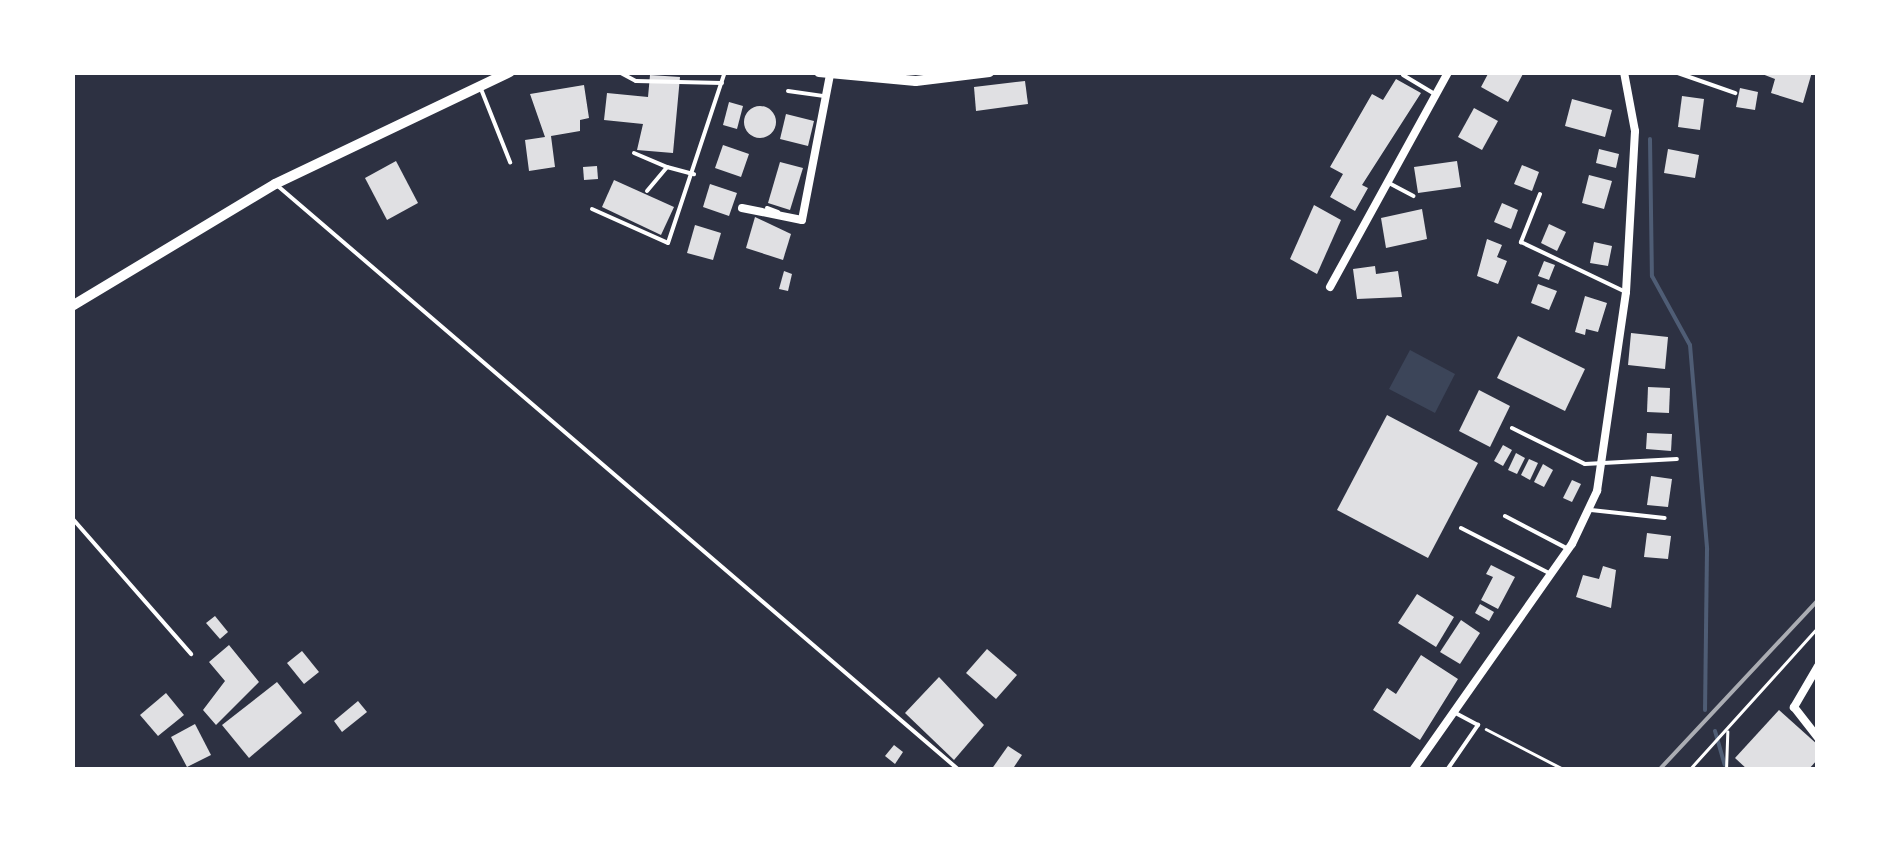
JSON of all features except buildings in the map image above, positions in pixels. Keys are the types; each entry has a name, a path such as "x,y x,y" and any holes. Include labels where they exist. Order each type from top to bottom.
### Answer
{"main road":[{"path":"72,306 275,184 510,72"},
{"path":"819,72 893,76 989,72"}],"street":[{"path":"1330,287 1448,72"},
{"path":"1412,770 1568,548 1590,510 1606,458 1626,292 1635,131 1624,72"},
{"path":"742,208 802,220 830,74"},
{"path":"1818,666 1794,707 1818,738"}],"lane":[{"path":"619,72 636,81 722,82"},
{"path":"592,209 668,243 725,72"},
{"path":"1675,72 1736,93"},
{"path":"1403,75 1435,94"},
{"path":"478,85 510,162"},
{"path":"788,91 828,97"},
{"path":"634,153 694,174"},
{"path":"647,191 667,167"},
{"path":"1387,182 1413,196"},
{"path":"275,184 959,770"},
{"path":"1540,194 1522,242 1626,292"},
{"path":"767,208 802,220"},
{"path":"1512,428 1585,464 1606,458 1677,459"},
{"path":"1590,510 1666,518"},
{"path":"1505,516 1568,548"},
{"path":"72,518 191,654"},
{"path":"1461,528 1551,574"},
{"path":"1448,770 1478,725 1453,712"}],"path":[{"path":"1689,770 1818,627"},
{"path":"1478,725 1565,770"},
{"path":"1727,729 1728,768"}],"shaded area":[{"path":"1410,350 1455,374 1435,413 1389,389"}],"waterway":[{"path":"1650,139 1652,276 1690,345 1707,549 1705,710"},
{"path":"1715,731 1725,765"}],"railway":[{"path":"1659,770 1818,600"}]}
